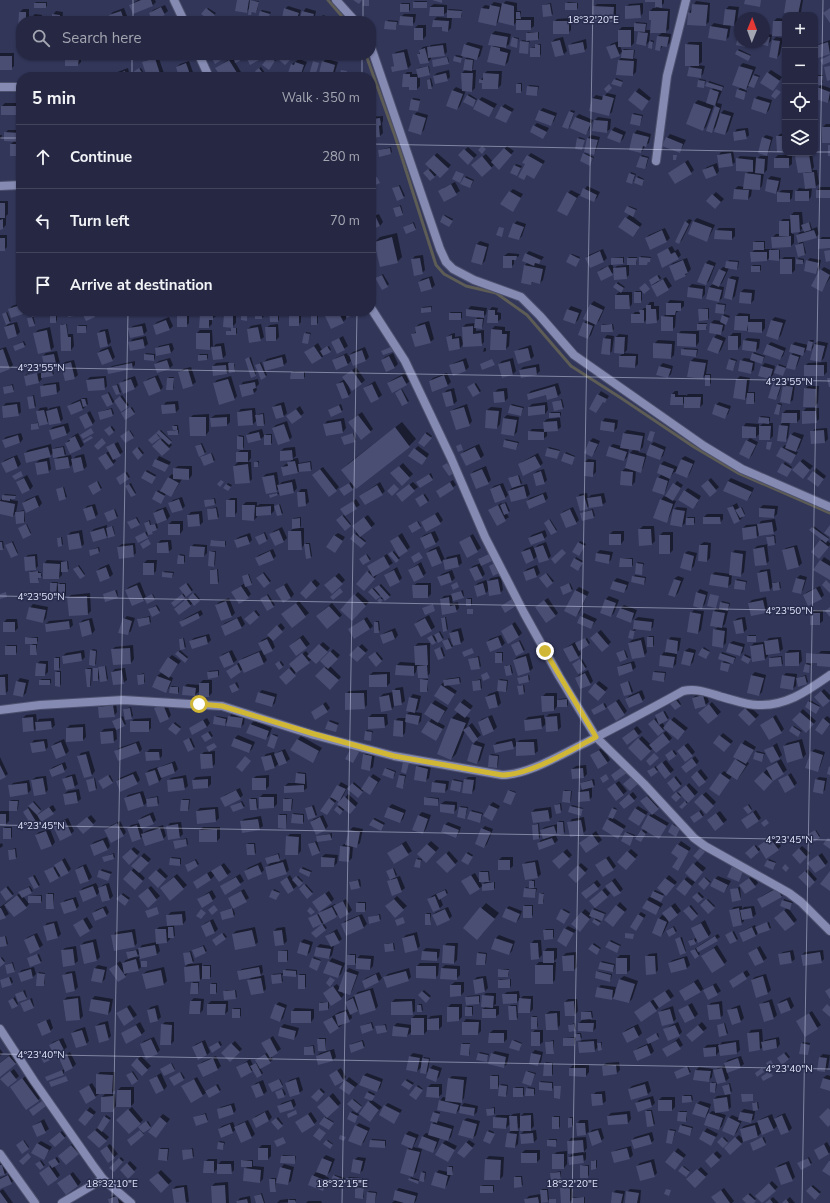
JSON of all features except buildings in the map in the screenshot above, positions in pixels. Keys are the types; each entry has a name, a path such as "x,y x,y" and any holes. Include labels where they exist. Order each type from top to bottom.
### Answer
{"street":[{"path":"174,0 182,16"},
{"path":"336,0 350,16"},
{"path":"656,161 667,76 686,0"},
{"path":"201,60 207,72"},
{"path":"375,60 440,248 446,262 453,269 474,280 521,297 540,316 574,355 704,446 742,468 830,508"},
{"path":"0,87 16,87"},
{"path":"0,186 16,185"},
{"path":"376,316 406,361 486,537 524,613 559,676 596,737 644,784 694,838 705,846 789,893 801,902 830,931"},
{"path":"0,710 40,705 123,700 222,706 314,734 394,756 502,775 518,774 555,758 683,691 696,690 747,704 772,704 785,702 806,692 830,675"},
{"path":"0,1029 69,1133 103,1179 131,1203"},
{"path":"0,1154 35,1203"},
{"path":"62,1203 103,1179"}],"waterway":[{"path":"328,0 342,16"},
{"path":"368,60 372,72"},
{"path":"376,83 395,136 436,265 444,274 466,286 496,293 527,315 571,366 694,447 738,473 830,513"}],"route":[{"path":"199,704 222,706 314,734 394,756 502,775 518,774 555,758 596,737 545,651"}]}
